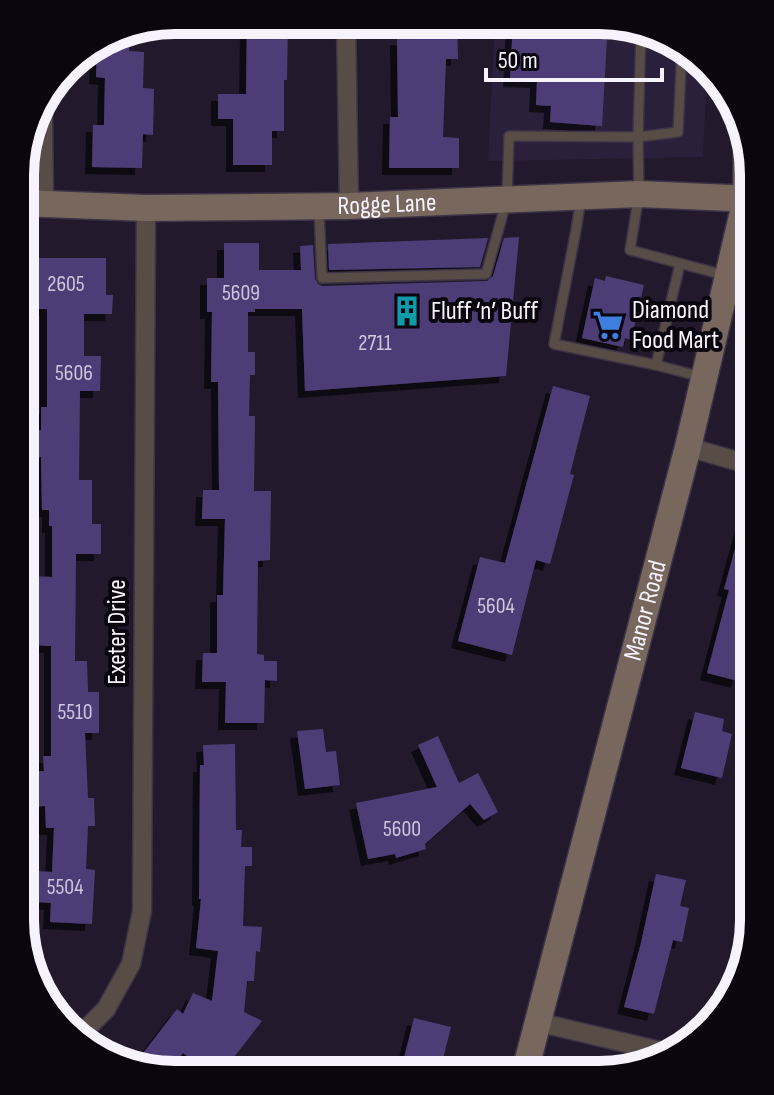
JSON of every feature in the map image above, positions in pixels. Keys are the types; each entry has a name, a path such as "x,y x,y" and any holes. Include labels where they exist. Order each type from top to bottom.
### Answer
{"main road":[{"name":"Rogge Lane","path":"34,203 146,208 349,206 639,194 740,199"},
{"name":"Manor Road","path":"527,1061 688,447 740,234"}],"street":[{"path":"346,34 349,206"},
{"path":"34,194 41,129"},
{"name":"Exeter Drive","path":"86,1029 106,1009 131,964 142,911 146,208"},
{"path":"688,447 740,462"},
{"path":"537,1022 654,1049"}],"lane":[{"path":"641,41 639,194 630,250 728,276"},
{"path":"319,206 322,278 486,274 507,199 509,136 638,137 678,132 681,61"},
{"path":"581,197 554,344 704,377"},
{"path":"656,365 680,264"}],"shaded area":[{"path":"494,34 599,34 635,39 669,53 706,84 703,157 488,161"}],"building":[{"path":"247,34 288,34 284,131 272,131 272,165 233,165 233,119 218,119 218,94 246,94"},
{"path":"407,34 457,34 458,59 446,59 443,137 459,138 459,168 389,168 390,117 398,117 397,38 407,39"},
{"path":"512,34 607,34 602,126 550,122 551,106 536,105 537,81 510,80"},
{"path":"130,41 129,51 144,52 143,88 154,89 153,135 143,134 142,168 92,167 93,125 104,125 105,78 96,77 97,58 105,53"},
{"path":"519,237 506,376 305,391 302,309 255,309 255,312 248,312 248,352 255,352 255,375 250,375 249,416 255,416 254,491 271,491 270,560 258,561 257,654 264,655 264,661 277,661 277,681 265,680 264,723 225,723 226,682 202,682 203,653 217,653 217,595 223,595 225,519 202,519 203,490 219,490 218,382 211,382 212,312 207,312 207,278 224,278 224,243 259,243 259,270 301,270 300,246 313,245 315,279 322,286 487,281 493,276 504,238"},
{"path":"488,238 480,267 329,270 328,244"},
{"path":"34,258 106,258 106,295 113,295 112,314 84,314 84,356 101,356 100,391 80,391 79,480 92,480 92,524 101,524 101,554 76,554 75,661 87,661 88,692 99,692 99,733 85,733 88,798 94,798 95,826 88,826 86,869 95,870 92,924 50,922 51,903 35,902 36,871 52,872 54,828 46,828 45,806 34,807 34,772 44,771 43,756 51,756 51,646 34,645 34,576 52,577 52,526 49,526 49,510 42,510 41,457 34,458 34,430 41,430 41,407 47,407 47,309 34,309"},
{"path":"606,276 644,285 631,340 625,338 623,347 582,338 595,278 605,281"},
{"path":"553,386 590,396 570,474 574,475 550,564 536,560 512,655 458,641 480,557 505,563"},
{"path":"740,531 738,681 707,673 729,590 724,589"},
{"path":"695,712 724,719 722,731 732,734 722,778 681,768"},
{"path":"323,729 326,752 336,751 340,785 305,789 297,731"},
{"path":"438,736 459,783 478,773 498,812 484,820 470,804 425,844 426,849 396,858 395,854 368,859 356,803 437,787 418,745"},
{"path":"235,744 236,830 242,830 241,847 252,847 252,866 245,866 243,926 262,927 260,952 256,951 254,981 247,981 244,1012 262,1021 231,1061 194,1061 183,1053 177,1061 157,1060 141,1056 177,1009 183,1014 193,993 212,1001 218,951 196,948 201,899 200,765 204,765 203,745"},
{"path":"656,874 686,880 680,906 689,908 682,942 673,940 654,1014 624,1007"},
{"path":"414,1018 451,1027 443,1059 453,1061 403,1061"}],"place":[{"name":"Fluff ‘n’ Buff","path":"407,311"},
{"name":"Diamond Food Mart","path":"608,325"}]}
